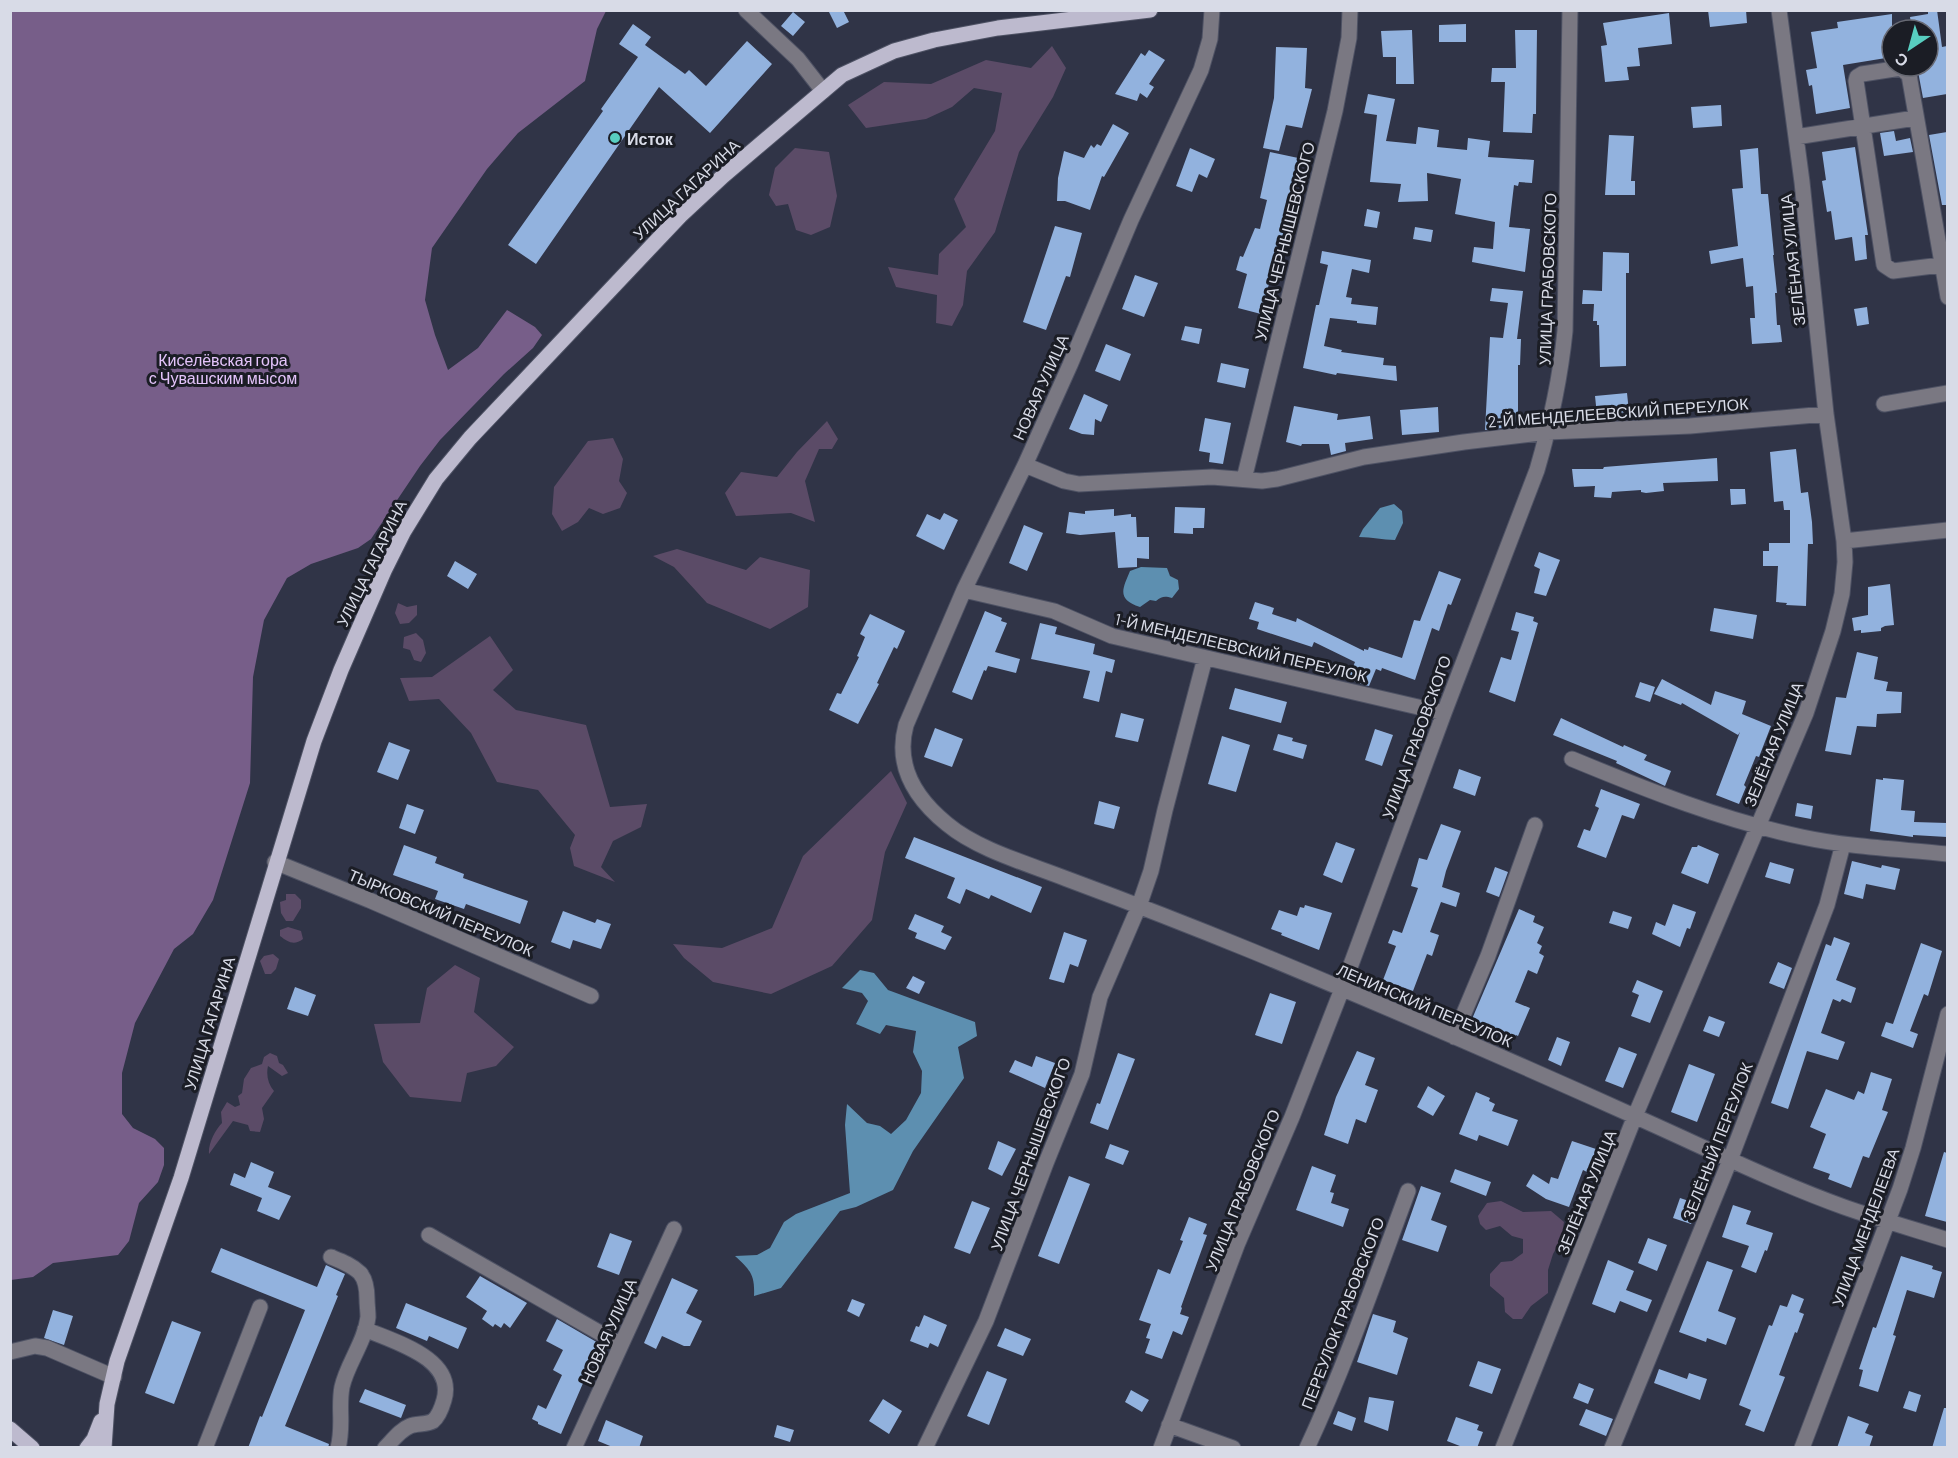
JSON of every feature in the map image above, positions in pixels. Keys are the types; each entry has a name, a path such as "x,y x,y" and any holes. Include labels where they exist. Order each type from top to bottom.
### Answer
{"main road":[{"name":"УЛИЦА ГАГАРИНА","path":"104,1448 107,1404 128,1328 181,1178 275,862 314,741 341,670 404,531 436,479 470,438 680,216 723,176 842,75 894,51 934,40 998,28 1150,10"},
{"path":"87,1448 98,1431 107,1404"},
{"path":"10,1429 31,1446"}],"street":[{"path":"746,10 798,59 823,91"},
{"name":"НОВАЯ УЛИЦА","path":"908,776 902,741 906,725 964,590 1025,465 1131,220 1201,70 1210,39 1212,10"},
{"name":"УЛИЦА ЧЕРНЫШЕВСКОГО","path":"1244,479 1335,111 1349,38 1350,10"},
{"name":"УЛИЦА ГРАБОВСКОГО","path":"1161,1448 1237,1245 1292,1117 1342,989 1537,470 1548,432 1561,371 1565,331 1570,10"},
{"name":"ЗЕЛЁНАЯ УЛИЦА","path":"1503,1448 1635,1116 1815,690 1842,594 1844,541 1826,414 1796,137 1779,10"},
{"path":"1941,265 1893,271 1884,265 1856,81 1857,77 1862,74 1901,68 1906,70 1908,75 1947,297"},
{"path":"1796,137 1915,118"},
{"path":"1884,404 1947,393"},
{"name":"2-Й МЕНДЕЛЕЕВСКИЙ ПЕРЕУЛОК","path":"1025,465 1064,481 1079,484 1212,477 1262,481 1400,451 1548,432 1690,426 1826,414"},
{"path":"1844,541 1947,530"},
{"name":"1-Й МЕНДЕЛЕЕВСКИЙ ПЕРЕУЛОК","path":"964,590 1054,611 1112,636 1444,713"},
{"name":"УЛИЦА ЧЕРНЫШЕВСКОГО","path":"925,1448 986,1321 1082,1074 1100,997 1139,906 1151,871 1205,658"},
{"path":"1572,759 1653,793 1757,827 1843,844 1947,854"},
{"name":"ЛЕНИНСКИЙ ПЕРЕУЛОК","path":"908,776 916,791 947,824 963,835 1021,861 1139,906 1342,989 1832,1203 1947,1240"},
{"path":"1454,1037 1488,956 1535,825"},
{"name":"ЗЕЛЁНЫЙ ПЕРЕУЛОК","path":"1612,1448 1730,1160 1827,905 1843,844"},
{"name":"ТЫРКОВСКИЙ ПЕРЕУЛОК","path":"275,862 591,996"},
{"name":"УЛИЦА МЕНДЕЛЕЕВА","path":"1802,1448 1888,1222 1913,1148 1947,1014"},
{"name":"ПЕРЕУЛОК ГРАБОВСКОГО","path":"1307,1448 1353,1342 1408,1191"},
{"name":"НОВАЯ УЛИЦА","path":"574,1448 674,1229"},
{"path":"429,1235 621,1345"},
{"path":"331,1257 350,1265 359,1272 367,1289 368,1317 365,1329 342,1386 340,1398 342,1429 338,1448"},
{"path":"205,1448 260,1307"},
{"path":"365,1329 424,1355 437,1367 445,1384 445,1393 438,1415 432,1421 409,1426 385,1448"},
{"path":"10,1352 35,1346 47,1348 114,1377"},
{"path":"1169,1425 1233,1448"}],"shaded area":[{"path":"1052,46 1066,68 1053,97 1019,152 995,232 967,271 963,305 952,326 936,323 937,295 896,287 888,267 938,275 939,254 966,227 954,199 995,131 1002,93 974,88 952,107 926,119 866,128 848,105 884,82 931,84 986,60 1031,68"},
{"path":"795,148 829,152 837,196 830,227 811,235 796,230 788,204 776,206 769,195 775,168"},
{"path":"827,421 838,439 832,449 819,449 805,481 815,522 791,513 736,516 725,493 741,472 777,477"},
{"path":"613,438 623,459 619,481 627,493 620,508 603,514 589,508 578,522 562,531 552,514 554,487 588,441"},
{"path":"677,549 746,570 760,557 810,570 808,607 770,629 707,603 674,567 653,556"},
{"path":"398,603 407,607 417,605 417,615 409,623 400,624 395,613"},
{"path":"416,633 423,640 426,653 421,662 414,660 410,650 403,648 404,637"},
{"path":"490,636 513,670 493,690 516,710 586,725 610,807 647,804 641,827 613,841 601,867 615,882 574,866 570,848 575,835 538,790 497,782 471,733 439,699 409,701 400,678 432,677"},
{"path":"891,771 907,803 885,852 872,920 832,966 771,994 713,982 684,958 673,944 722,948 772,928 803,856"},
{"path":"286,894 295,894 301,900 301,908 293,921 286,921 281,913 280,902 286,900"},
{"path":"288,927 301,931 303,939 291,942 280,936 280,930"},
{"path":"273,954 279,959 276,969 271,974 265,974 260,961 264,956"},
{"path":"455,965 480,978 474,1012 514,1047 496,1066 467,1073 461,1102 410,1097 383,1062 374,1024 420,1023 427,988"},
{"path":"270,1053 277,1056 279,1063 288,1073 282,1076 268,1066 268,1079 274,1091 262,1108 264,1119 260,1132 250,1131 248,1125 233,1121 209,1154 213,1137 222,1123 221,1112 227,1102 235,1107 240,1105 238,1096 242,1093 244,1079 251,1068 262,1064 264,1057"},
{"path":"1501,1201 1523,1212 1551,1211 1564,1222 1561,1240 1548,1270 1548,1293 1531,1306 1522,1319 1513,1319 1505,1312 1504,1298 1490,1286 1490,1274 1501,1262 1512,1261 1523,1253 1523,1239 1512,1236 1500,1226 1486,1230 1480,1224 1478,1216 1487,1203"}],"green space":[{"name":"Киселёвская гора с Чувашским мысом","path":"10,11 606,11 597,29 585,81 518,133 487,169 432,248 425,300 448,370 478,348 507,310 535,327 542,335 533,348 504,374 440,440 371,539 358,548 311,564 287,578 264,620 253,677 250,783 213,900 193,934 174,949 135,1023 122,1073 122,1114 133,1128 155,1139 164,1148 164,1165 158,1182 139,1203 129,1241 118,1255 53,1263 33,1277 11,1280"}],"water":[{"path":"1394,504 1402,511 1403,523 1395,540 1359,537 1380,508"},
{"path":"1141,567 1167,568 1170,576 1178,580 1179,589 1172,598 1150,600 1140,607 1133,604 1123,593 1130,571"},
{"path":"860,970 874,973 888,990 975,1022 977,1036 958,1047 964,1078 913,1151 893,1190 856,1207 840,1211 781,1288 754,1296 754,1282 750,1273 735,1256 757,1255 770,1248 784,1222 796,1214 850,1193 845,1125 847,1104 867,1123 880,1126 891,1134 906,1120 921,1093 922,1071 913,1052 916,1031 886,1025 880,1034 856,1024 868,1001 862,993 842,988"}],"building":[{"path":"828,10 843,10 849,22 837,28"},
{"path":"1708,10 1746,10 1747,23 1710,27"},
{"path":"1928,10 1937,10 1938,18 1910,18 1910,17 1928,14"},
{"path":"793,12 805,22 793,36 781,26"},
{"path":"1669,13 1672,44 1638,48 1640,66 1627,67 1629,80 1605,82 1601,46 1607,45 1603,23"},
{"path":"1892,14 1892,18 1880,18 1880,59 1843,65 1850,108 1816,114 1812,85 1809,86 1806,70 1817,68 1811,32 1838,28 1837,22"},
{"path":"633,24 651,37 645,45 685,74 689,70 706,86 747,41 772,64 710,133 659,87 536,264 508,245 603,111 601,109 638,57 619,44"},
{"path":"1466,24 1466,42 1439,42 1439,25"},
{"path":"1412,30 1414,84 1396,84 1396,57 1383,57 1381,31"},
{"path":"1515,30 1537,30 1536,114 1533,114 1532,133 1503,132 1505,82 1491,82 1492,68 1516,68"},
{"path":"1940,32 1942,47 1947,46 1947,94 1923,98 1919,78 1940,78"},
{"path":"1276,47 1307,48 1305,88 1312,89 1302,128 1286,125 1279,151 1263,148 1274,98"},
{"path":"1149,50 1165,60 1149,84 1154,87 1147,98 1140,93 1137,101 1115,94 1141,53 1145,56"},
{"path":"1368,94 1395,99 1386,141 1416,144 1418,127 1439,130 1437,147 1467,150 1468,138 1490,141 1488,157 1534,160 1532,183 1519,182 1518,186 1514,185 1509,227 1530,229 1525,272 1472,262 1474,247 1493,249 1495,222 1455,214 1461,179 1427,173 1428,201 1398,202 1401,184 1370,182 1377,115 1364,113"},
{"path":"1721,105 1722,126 1693,128 1691,107"},
{"path":"1113,124 1129,133 1104,177 1102,176 1090,210 1065,201 1057,201 1058,178 1064,151 1084,158 1091,145 1094,148 1097,144 1101,146"},
{"path":"1894,131 1896,141 1910,138 1913,152 1884,156 1880,133"},
{"path":"1947,132 1947,205 1942,205 1929,135"},
{"path":"1609,135 1634,136 1631,181 1635,181 1635,195 1605,195"},
{"path":"1855,147 1868,235 1865,235 1867,259 1855,261 1852,237 1835,240 1831,211 1827,212 1822,181 1826,180 1822,152"},
{"path":"1190,148 1215,159 1207,178 1199,174 1192,192 1176,186"},
{"path":"1758,148 1761,194 1768,194 1777,293 1775,293 1777,325 1780,325 1782,342 1752,344 1750,318 1755,318 1753,286 1746,287 1743,258 1711,264 1709,251 1738,246 1732,189 1743,188 1740,150"},
{"path":"1270,152 1303,159 1294,200 1302,202 1297,223 1291,221 1287,240 1281,238 1261,314 1238,308 1247,274 1236,270 1240,256 1243,257 1255,228 1260,229 1267,200 1260,198"},
{"path":"1367,209 1380,212 1377,228 1364,226"},
{"path":"1055,226 1082,233 1070,277 1066,276 1046,330 1023,322"},
{"path":"1415,227 1433,230 1431,242 1413,239"},
{"path":"1322,251 1371,260 1369,273 1352,269 1346,297 1352,298 1351,304 1378,307 1376,325 1330,318 1324,346 1342,350 1341,352 1384,358 1383,365 1396,366 1397,381 1337,373 1336,375 1303,368 1316,305 1319,305 1328,265 1320,263"},
{"path":"1603,252 1629,253 1629,273 1626,273 1626,366 1600,367 1599,325 1597,321 1593,321 1594,304 1582,304 1583,290 1602,291"},
{"path":"1135,275 1158,283 1144,317 1122,309"},
{"path":"1492,288 1523,291 1517,339 1521,339 1520,365 1518,365 1518,426 1485,430 1490,337 1503,338 1508,303 1490,301"},
{"path":"1867,307 1869,324 1857,326 1854,309"},
{"path":"1185,326 1202,329 1199,344 1181,340"},
{"path":"1106,344 1131,354 1120,381 1095,371"},
{"path":"1221,363 1249,369 1245,388 1217,382"},
{"path":"1627,393 1629,412 1597,415 1595,396"},
{"path":"1084,394 1108,405 1101,422 1095,419 1094,435 1082,434 1069,429"},
{"path":"1294,406 1338,414 1337,420 1370,416 1373,439 1345,443 1346,451 1331,455 1329,444 1302,444 1301,446 1286,442"},
{"path":"1438,407 1439,432 1402,435 1400,410"},
{"path":"1205,418 1231,423 1223,464 1209,462 1210,453 1199,451"},
{"path":"1796,449 1801,493 1808,492 1812,522 1813,544 1808,544 1806,606 1776,602 1778,566 1763,566 1763,551 1769,551 1769,543 1790,543 1790,510 1784,510 1783,501 1774,502 1770,452"},
{"path":"1717,458 1718,481 1663,483 1664,491 1612,492 1611,498 1594,497 1595,486 1574,487 1572,469 1603,469 1604,467"},
{"path":"1730,489 1745,489 1746,504 1731,505"},
{"path":"1175,507 1205,508 1204,528 1193,528 1193,534 1174,533"},
{"path":"1114,509 1114,516 1131,514 1131,517 1136,517 1137,537 1149,537 1149,559 1137,558 1137,567 1118,568 1115,532 1080,535 1066,533 1069,512 1085,514 1085,511"},
{"path":"944,513 958,520 944,550 916,536 927,514 940,520"},
{"path":"1024,525 1043,533 1027,571 1009,563"},
{"path":"1539,552 1560,560 1546,596 1534,593 1540,569 1534,566"},
{"path":"455,561 477,574 468,589 447,576"},
{"path":"1439,571 1461,579 1451,605 1448,604 1439,631 1432,628 1415,680 1382,668 1381,671 1376,669 1369,686 1357,683 1348,679 1355,662 1314,642 1312,647 1257,629 1259,622 1249,619 1255,602 1274,608 1272,614 1296,622 1297,618 1364,651 1369,647 1402,658 1414,620 1420,621"},
{"path":"1890,584 1894,625 1885,626 1881,628 1881,631 1861,633 1861,630 1854,631 1852,618 1868,615 1868,587"},
{"path":"1714,608 1757,615 1753,639 1710,631"},
{"path":"985,611 1002,618 1001,621 1007,623 995,652 1020,659 1016,673 988,666 986,671 984,670 972,700 952,692"},
{"path":"1516,612 1534,617 1533,621 1538,623 1515,702 1489,692 1501,657 1511,660 1519,632 1511,630"},
{"path":"870,614 905,631 897,649 894,647 877,683 879,684 858,724 829,710 837,693 841,694 859,657 857,656 865,637 860,634"},
{"path":"1040,623 1057,627 1055,634 1095,644 1093,654 1115,660 1112,673 1106,671 1099,702 1083,698 1090,671 1031,659"},
{"path":"1857,652 1878,657 1874,679 1888,682 1886,691 1902,692 1901,713 1877,714 1876,727 1857,726 1851,755 1825,751 1836,697 1846,698"},
{"path":"1662,679 1711,705 1715,691 1746,701 1742,714 1771,726 1759,757 1756,756 1744,785 1746,787 1739,804 1716,795 1740,732 1738,735 1682,703 1681,705 1654,694"},
{"path":"1640,682 1655,687 1650,702 1635,697"},
{"path":"1235,688 1287,702 1281,723 1229,709"},
{"path":"1121,713 1144,719 1138,742 1115,737"},
{"path":"1561,718 1623,747 1624,745 1647,755 1644,760 1671,771 1665,786 1616,763 1617,761 1553,735"},
{"path":"935,728 963,739 952,767 924,757"},
{"path":"1375,729 1393,735 1382,766 1365,760"},
{"path":"1278,734 1307,745 1303,759 1273,750"},
{"path":"1222,736 1250,745 1236,792 1208,784"},
{"path":"389,742 410,750 398,780 377,772"},
{"path":"1459,769 1481,777 1475,796 1453,788"},
{"path":"1883,778 1904,780 1901,810 1915,811 1914,822 1947,823 1947,837 1913,835 1913,837 1870,831 1876,779 1883,780"},
{"path":"1601,789 1640,804 1634,819 1622,815 1606,858 1577,847 1584,829 1590,831 1599,808 1595,806"},
{"path":"1099,801 1120,807 1114,829 1094,824"},
{"path":"1797,803 1813,806 1811,819 1795,816"},
{"path":"407,804 424,810 415,834 399,828"},
{"path":"1441,824 1461,831 1442,887 1460,893 1456,907 1441,902 1430,932 1439,935 1432,956 1427,954 1413,991 1383,980 1396,946 1388,943 1393,930 1402,933 1418,888 1411,886 1419,858 1427,860"},
{"path":"914,837 1042,887 1031,913 991,895 989,899 966,889 960,904 947,898 955,878 905,858"},
{"path":"1336,842 1355,849 1342,883 1323,875"},
{"path":"404,845 437,857 435,863 464,874 463,878 528,901 520,924 466,904 464,909 435,899 438,891 393,875"},
{"path":"1698,845 1719,854 1708,884 1681,873 1692,847"},
{"path":"1852,861 1881,868 1882,865 1900,869 1895,890 1866,884 1863,899 1844,894"},
{"path":"1770,862 1794,869 1790,884 1765,877"},
{"path":"1495,867 1508,872 1499,897 1486,892"},
{"path":"1673,904 1696,912 1680,947 1652,934 1656,922 1665,926"},
{"path":"1305,905 1332,913 1319,950 1271,929 1279,910 1297,916 1300,907 1304,908"},
{"path":"1519,909 1535,916 1533,922 1544,927 1537,943 1542,946 1539,953 1544,956 1537,974 1528,970 1515,1002 1530,1008 1518,1036 1516,1035 1513,1041 1488,1031 1490,1027 1472,1019"},
{"path":"563,911 595,923 597,919 611,924 601,949 573,940 570,949 551,942"},
{"path":"1613,911 1632,917 1628,929 1609,923"},
{"path":"915,914 944,926 941,932 952,937 945,950 915,938 917,933 908,929"},
{"path":"1064,932 1087,940 1078,967 1070,964 1064,983 1049,979"},
{"path":"1834,937 1850,943 1836,980 1856,988 1851,1003 1842,999 1840,1002 1833,999 1821,1033 1845,1042 1838,1060 1807,1051 1788,1109 1771,1103 1826,944 1831,946"},
{"path":"1921,943 1942,951 1928,996 1924,994 1910,1031 1918,1034 1913,1048 1881,1036 1886,1022 1893,1024"},
{"path":"1778,962 1792,968 1784,989 1769,983"},
{"path":"913,976 925,982 919,994 906,988"},
{"path":"1637,980 1663,991 1650,1023 1631,1016 1639,995 1632,992"},
{"path":"295,987 316,995 308,1016 287,1009"},
{"path":"1270,993 1296,1002 1282,1044 1255,1035"},
{"path":"1709,1016 1725,1022 1719,1037 1703,1031"},
{"path":"1557,1037 1570,1042 1561,1066 1548,1060"},
{"path":"1619,1047 1637,1054 1623,1088 1605,1081"},
{"path":"1357,1051 1375,1058 1365,1085 1378,1090 1366,1123 1356,1119 1348,1144 1324,1135 1336,1097"},
{"path":"1118,1053 1135,1059 1108,1130 1090,1123 1097,1103 1100,1104"},
{"path":"1036,1056 1055,1063 1045,1088 1009,1072 1015,1060 1032,1067"},
{"path":"1689,1064 1715,1074 1697,1122 1671,1112"},
{"path":"1871,1072 1892,1079 1882,1110 1888,1112 1869,1158 1863,1156 1851,1188 1828,1179 1830,1174 1813,1168 1826,1134 1810,1127 1826,1089 1854,1100 1858,1091 1864,1094"},
{"path":"1428,1086 1445,1096 1433,1116 1417,1107"},
{"path":"1476,1092 1490,1098 1489,1101 1495,1104 1492,1111 1518,1120 1508,1146 1479,1135 1477,1141 1459,1134"},
{"path":"998,1141 1016,1149 1002,1176 988,1169"},
{"path":"1572,1141 1596,1149 1587,1172 1583,1170 1569,1207 1546,1199 1526,1186 1533,1174 1549,1184 1551,1177 1558,1179"},
{"path":"1110,1144 1129,1151 1123,1165 1105,1158"},
{"path":"1944,1152 1947,1153 1947,1222 1925,1216"},
{"path":"251,1162 274,1172 268,1187 291,1196 279,1220 257,1211 262,1198 230,1185 234,1173 245,1178"},
{"path":"1312,1166 1336,1175 1330,1192 1334,1193 1331,1203 1349,1209 1343,1227 1296,1210"},
{"path":"1455,1169 1491,1182 1486,1196 1450,1182"},
{"path":"1069,1176 1090,1184 1059,1264 1038,1256"},
{"path":"1421,1186 1441,1193 1431,1220 1447,1226 1438,1252 1402,1240"},
{"path":"1680,1198 1698,1204 1691,1224 1673,1218"},
{"path":"972,1201 990,1208 970,1254 954,1248"},
{"path":"1733,1205 1751,1211 1746,1224 1773,1233 1756,1273 1741,1267 1749,1246 1722,1237"},
{"path":"1189,1217 1207,1224 1203,1234 1207,1235 1181,1307 1180,1314 1189,1317 1182,1335 1173,1331 1162,1359 1145,1353 1150,1339 1146,1338 1151,1324 1139,1320 1158,1269 1170,1274 1183,1241 1180,1240"},
{"path":"610,1233 632,1241 619,1275 597,1267"},
{"path":"1648,1238 1667,1245 1657,1271 1638,1263"},
{"path":"221,1248 317,1287 326,1265 345,1274 285,1426 329,1444 328,1448 248,1448 305,1310 211,1272"},
{"path":"1901,1256 1933,1266 1932,1269 1942,1272 1934,1298 1907,1290 1893,1335 1896,1336 1878,1392 1859,1386 1863,1370 1859,1369"},
{"path":"1608,1260 1634,1271 1626,1290 1652,1300 1647,1312 1620,1301 1615,1313 1592,1304"},
{"path":"1707,1261 1733,1270 1718,1311 1736,1318 1726,1345 1707,1338 1706,1342 1679,1332"},
{"path":"480,1276 527,1303 510,1328 504,1323 501,1328 495,1324 493,1327 482,1319 487,1311 466,1297"},
{"path":"672,1278 698,1290 686,1313 702,1321 690,1346 684,1346 662,1336 656,1349 644,1343"},
{"path":"1792,1294 1804,1299 1799,1312 1804,1314 1779,1375 1785,1377 1764,1432 1745,1425 1751,1410 1739,1405 1769,1325 1772,1326 1780,1305 1787,1307"},
{"path":"852,1299 865,1304 859,1317 847,1311"},
{"path":"406,1303 467,1328 458,1349 429,1336 427,1341 396,1328"},
{"path":"53,1310 73,1316 64,1345 44,1338"},
{"path":"1373,1314 1396,1321 1393,1332 1408,1338 1397,1375 1357,1362"},
{"path":"924,1315 947,1325 938,1347 930,1343 928,1348 910,1341 916,1326 919,1327"},
{"path":"557,1319 600,1344 561,1434 532,1419 538,1405 546,1409 562,1375 553,1370 563,1350 546,1341"},
{"path":"172,1321 201,1332 174,1404 145,1393"},
{"path":"1005,1328 1031,1339 1023,1356 997,1346"},
{"path":"1478,1361 1501,1369 1492,1394 1469,1386"},
{"path":"1659,1369 1687,1379 1689,1373 1707,1379 1700,1400 1654,1383"},
{"path":"987,1371 1007,1379 989,1425 967,1416"},
{"path":"1579,1383 1594,1389 1588,1404 1573,1398"},
{"path":"365,1389 406,1405 401,1418 359,1402"},
{"path":"1131,1390 1149,1400 1142,1412 1125,1402"},
{"path":"1909,1391 1921,1395 1916,1412 1903,1408"},
{"path":"1369,1397 1394,1401 1388,1431 1364,1422"},
{"path":"883,1399 902,1411 889,1434 869,1421"},
{"path":"1944,1408 1947,1408 1947,1448 1932,1448"},
{"path":"1586,1409 1613,1419 1606,1436 1579,1425"},
{"path":"1338,1411 1356,1418 1352,1431 1333,1424"},
{"path":"1848,1416 1869,1424 1865,1433 1873,1436 1869,1448 1837,1448"},
{"path":"1456,1417 1479,1425 1477,1430 1483,1432 1477,1448 1465,1448 1447,1441"},
{"path":"606,1420 643,1436 639,1448 615,1448 598,1441"},
{"path":"777,1425 794,1430 790,1442 774,1437"}],"place":[{"name":"Исток","path":"615,138"}]}
